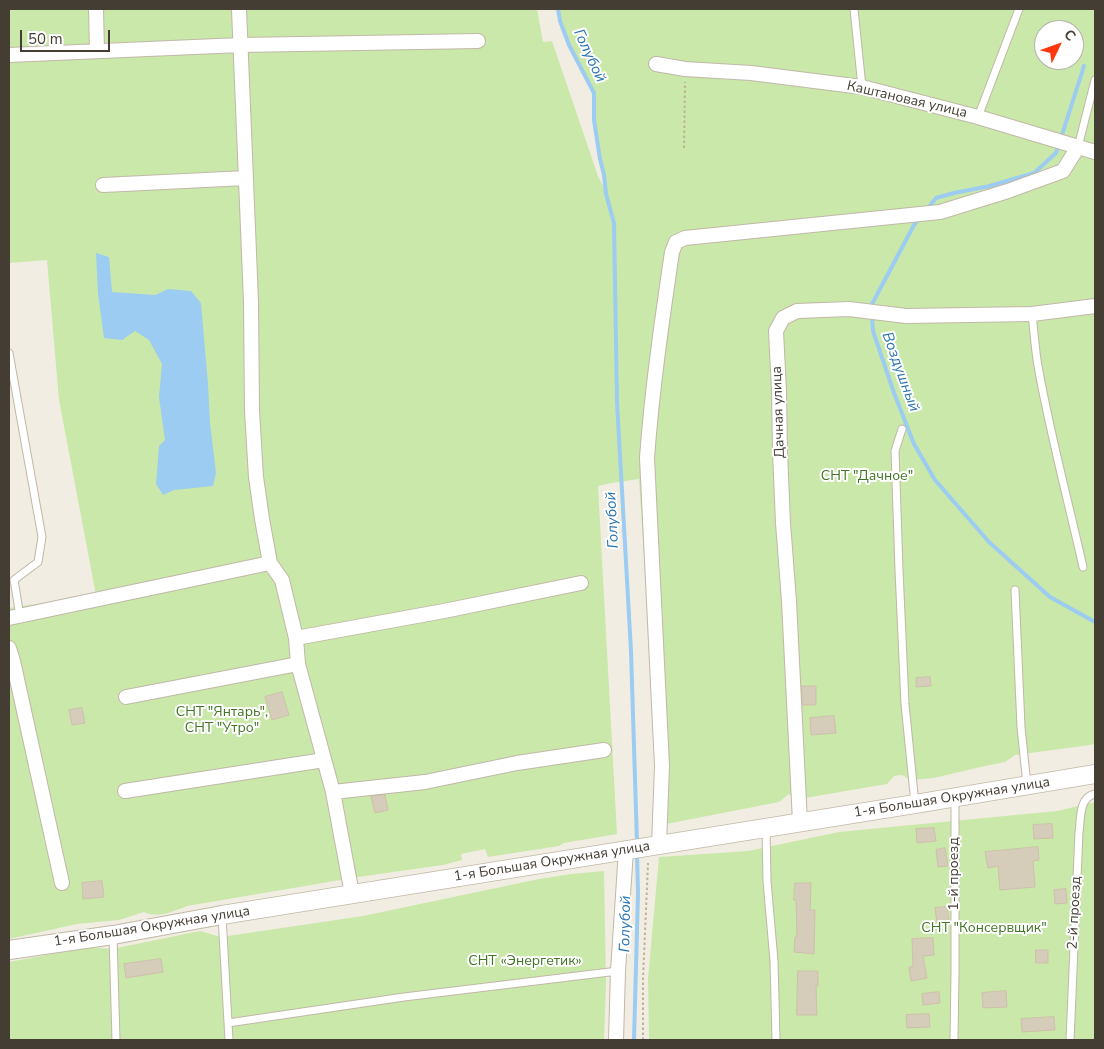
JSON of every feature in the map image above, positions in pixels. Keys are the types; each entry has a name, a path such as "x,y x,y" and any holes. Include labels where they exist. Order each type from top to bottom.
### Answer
{"street":[{"path":"96,9 96,51"},
{"path":"239,9 251,302 252,411 256,477 270,563 282,580 296,638 298,664 333,792 352,894"},
{"path":"9,55 241,45 478,41"},
{"name":"Каштановая улица","path":"656,64 685,69 751,73 862,87 978,117 1095,152"},
{"path":"654,845 662,766 647,458 658,352 672,252 676,242 685,238 940,212 1008,191 1063,171 1078,147"},
{"path":"104,185 246,178"},
{"name":"Дачная улица","path":"800,822 780,452 776,331 783,318 797,311 849,309 906,316 1032,314 1095,306"},
{"path":"14,617 270,563"},
{"path":"296,638 444,611 581,583"},
{"path":"9,648 62,883"},
{"path":"126,698 298,664"},
{"path":"333,792 425,782 517,763 604,750"},
{"path":"125,791 324,760"},
{"name":"1-я Большая Окружная улица","path":"9,950 113,935 222,915 1095,774"},
{"path":"616,1040 618,971 626,850"}],"lane":[{"path":"854,9 862,87"},
{"path":"978,117 1019,9"},
{"path":"1078,147 1095,80"},
{"path":"1032,314 1038,366 1083,567"},
{"path":"9,353 42,537 38,562 14,580 14,617"},
{"path":"902,429 895,451 898,560 906,704 915,804"},
{"path":"1016,590 1021,726 1028,785"},
{"name":"2-й проезд","path":"1070,1040 1079,832 1083,801 1089,795 1095,794"},
{"name":"1-й проезд","path":"954,1040 955,798"},
{"path":"766,828 767,881 774,962 776,1040"},
{"path":"222,915 229,1040"},
{"path":"113,935 116,1040"},
{"path":"228,1023 404,997 618,971"}],"path":[{"path":"684,148 685,69"},
{"path":"643,1040 642,979 654,845"}],"green space":[{"path":"9,9 537,9 543,42 552,41 598,176 606,192 594,120 594,93 569,45 560,21 558,9 1095,9 1095,744 1015,755 1005,762 934,778 911,780 902,775 894,776 887,784 799,799 793,799 789,794 779,802 661,825 639,479 611,483 598,486 617,834 564,843 559,846 488,857 485,849 461,854 462,860 443,865 358,877 187,906 155,915 144,912 119,920 77,924 9,939 9,608 96,595 59,400 47,260 9,263"},
{"name":"СНТ \"Консервщик\"","path":"1095,802 1095,1040 649,1040 648,979 659,857 748,851 839,832 1057,811"},
{"name":"СНТ «Энергетик»","path":"604,871 606,983 604,1040 9,1040 9,962 89,947 112,949 200,931 221,937 363,916 539,879"}],"water":[{"path":"96,253 109,257 112,292 155,295 168,289 191,291 201,303 210,423 216,473 213,486 174,490 163,495 156,484 159,446 165,440 159,397 162,364 149,340 135,331 122,340 104,338 98,294"}],"building":[{"path":"930,677 931,686 916,687 916,678"},
{"path":"802,686 816,686 816,705 803,705"},
{"path":"282,692 289,715 272,720 265,697"},
{"path":"82,708 85,723 72,725 69,710"},
{"path":"834,716 836,733 811,735 810,718"},
{"path":"385,795 388,810 375,813 371,797"},
{"path":"1052,824 1053,838 1034,839 1033,825"},
{"path":"934,828 936,841 917,843 916,829"},
{"path":"1038,847 1039,860 1033,861 1035,887 1000,890 998,866 988,868 985,852"},
{"path":"945,848 948,866 938,867 936,850"},
{"path":"102,881 104,897 83,899 82,883"},
{"path":"795,883 811,883 810,910 815,910 814,954 794,952 795,937 797,937 796,900 794,900"},
{"path":"1066,889 1067,903 1055,904 1054,890"},
{"path":"947,907 949,922 937,923 935,908"},
{"path":"933,938 934,955 923,956 927,978 911,981 909,967 913,966 912,939"},
{"path":"1036,950 1048,950 1048,963 1036,963"},
{"path":"161,959 163,972 126,978 124,964"},
{"path":"798,971 818,971 818,986 816,986 817,1015 797,1015"},
{"path":"1006,991 1007,1007 983,1008 982,993"},
{"path":"939,992 940,1003 923,1005 922,994"},
{"path":"929,1014 930,1027 907,1028 906,1015"},
{"path":"1054,1017 1055,1030 1022,1032 1021,1019"}],"waterway":[{"name":"Голубой","path":"558,9 560,21 569,45 594,93 594,120 606,194 614,223 617,402 631,651 637,843"},
{"name":"Воздушный","path":"1061,138 1083,70"},
{"name":"Воздушный","path":"928,208 936,198 990,186 1034,173 1056,153 1059,144"},
{"name":"Воздушный","path":"872,308 872,304 914,225 920,218"},
{"name":"Воздушный","path":"872,315 873,331 894,393 914,444 935,480 989,542 1050,597 1095,622"},
{"name":"Голубой","path":"634,1040 638,893 637,853"}],"park label":[{"name":"СНТ \"Дачное\"","path":"867,477"},
{"name":"СНТ \"Янтарь\", СНТ \"Утро\"","path":"222,722"}]}
